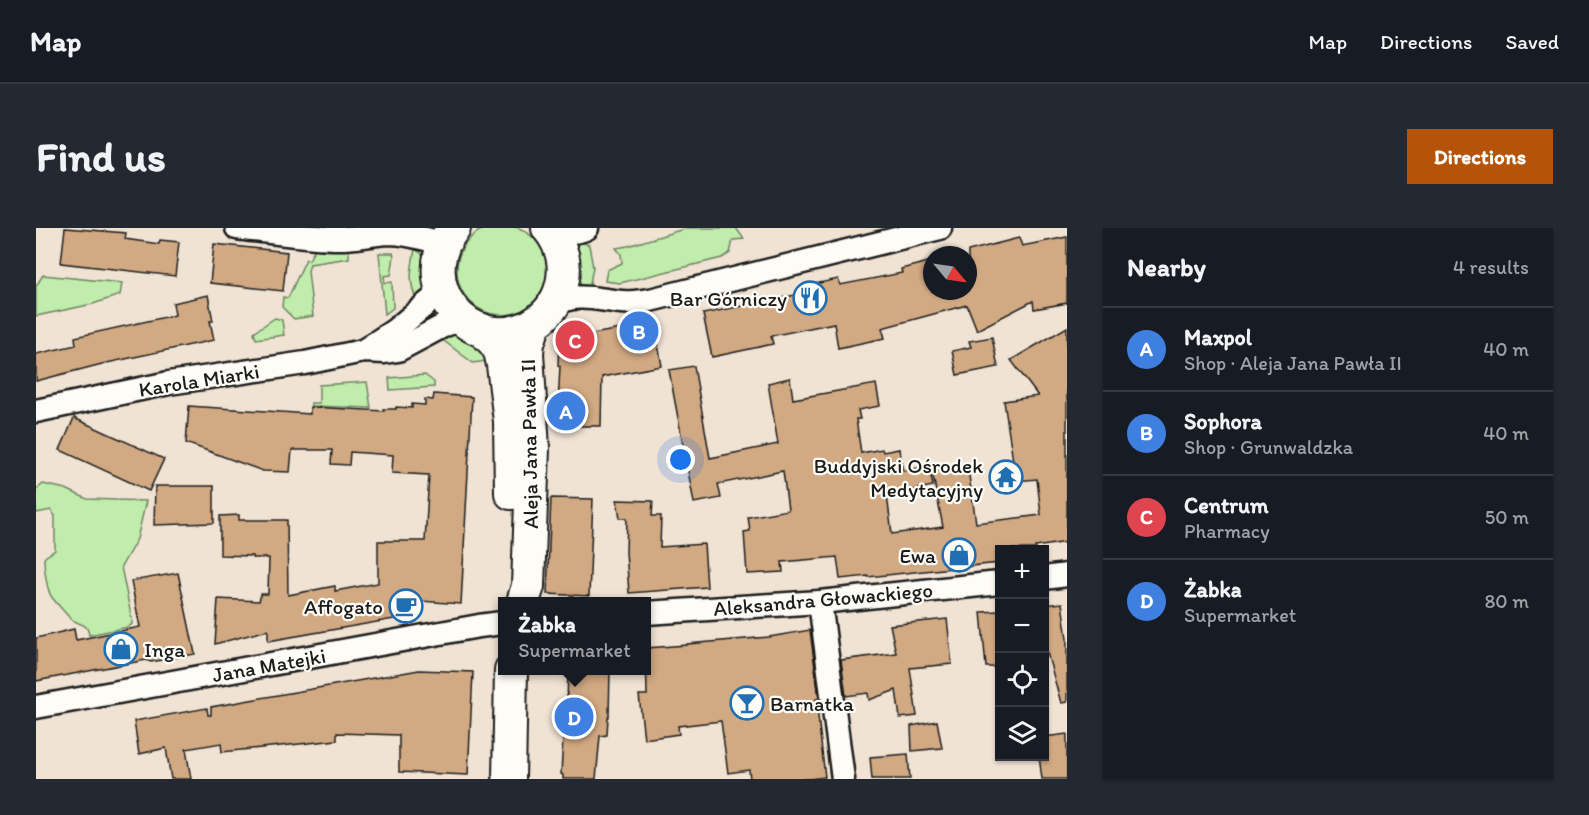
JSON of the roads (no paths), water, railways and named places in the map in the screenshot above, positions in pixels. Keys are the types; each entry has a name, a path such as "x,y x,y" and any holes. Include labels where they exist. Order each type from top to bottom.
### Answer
{"main road":[{"name":"Aleja Jana Pawła II","path":"525,597 528,586 533,476 528,342 560,292 564,277 564,261 560,246 548,228"},
{"path":"442,291 438,274 439,258 449,236"},
{"name":"Aleja Jana Pawła II","path":"442,291 448,304 457,315 494,342 500,351 510,421 511,496 507,585 510,597"},
{"path":"476,327 497,333 509,333 522,330 544,314"},
{"path":"509,779 511,675"}],"street":[{"path":"237,228 334,238 356,238 389,233 424,238 449,236"},
{"path":"553,228 563,232 574,232 587,228"},
{"path":"544,314 562,300 579,297 625,303 650,300 940,228"},
{"name":"Karola Miarki","path":"363,351 395,330 442,291"},
{"name":"Karola Miarki","path":"36,411 168,383 305,363 363,351 398,350 454,322 476,327"},
{"path":"1049,577 1067,575"},
{"name":"Aleksandra Głowackiego","path":"651,613 820,602 995,583"},
{"path":"820,602 843,779"},
{"name":"Jana Matejki","path":"36,707 498,624"}],"place":[{"name":"Bar Górniczy","path":"810,298"},
{"name":"Sophora","path":"639,331"},
{"name":"Centrum","path":"575,340"},
{"name":"Maxpol","path":"566,411"},
{"name":"Buddyjski Ośrodek Medytacyjny","path":"1006,477"},
{"name":"Ewa","path":"959,555"},
{"name":"Affogato","path":"406,606"},
{"name":"Inga","path":"121,649"},
{"name":"Barnatka","path":"747,703"},
{"name":"Żabka","path":"574,717"}]}
